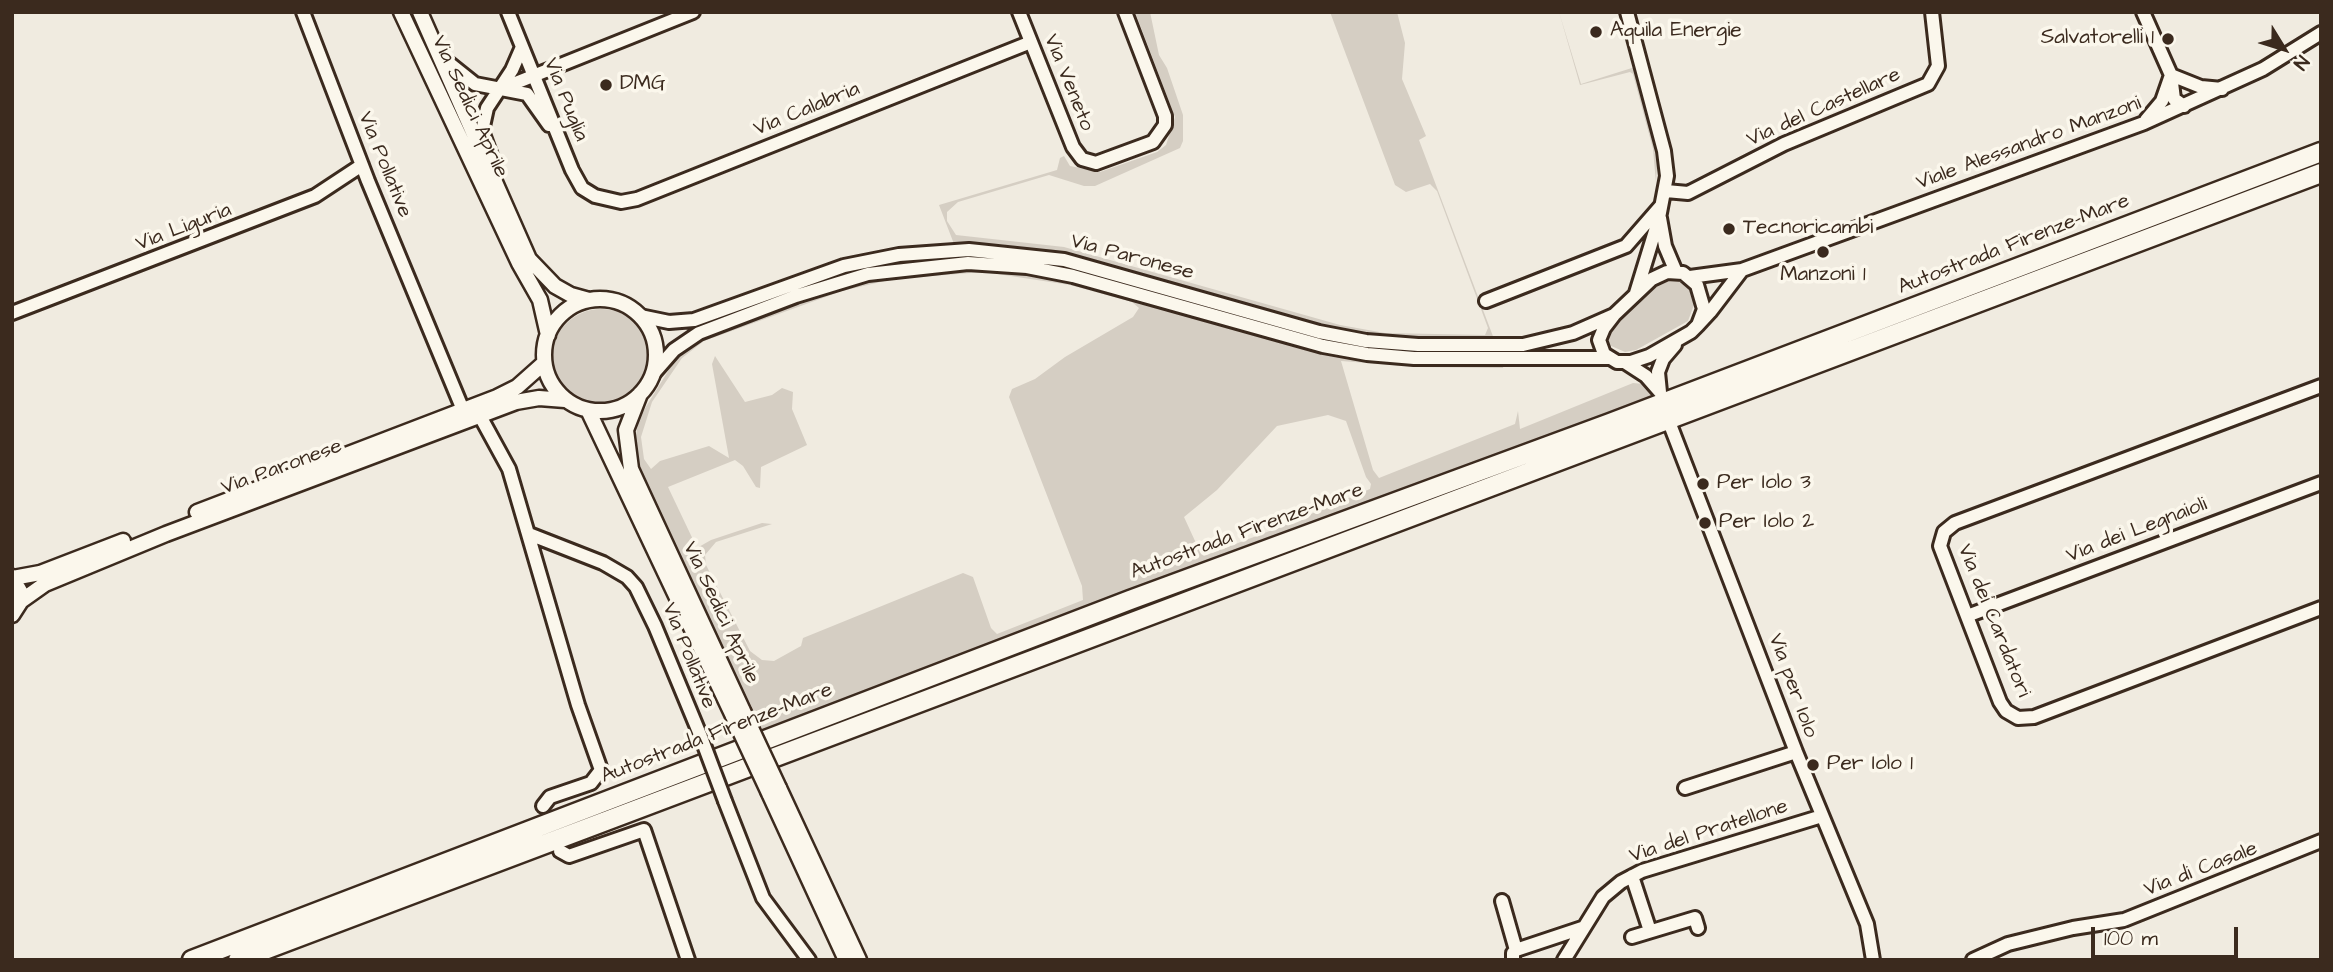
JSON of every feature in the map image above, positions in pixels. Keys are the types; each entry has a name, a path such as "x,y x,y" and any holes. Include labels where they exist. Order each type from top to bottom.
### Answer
{"highway":[{"name":"Autostrada Firenze-Mare","path":"192,960 1130,600 1623,418 2321,152"},
{"name":"Autostrada Firenze-Mare","path":"238,960 2321,173"}],"main road":[{"name":"Via Sedici Aprile","path":"401,12 519,263 540,300 548,335 544,363"},
{"name":"Via Sedici Aprile","path":"420,12 501,200 536,269 555,286 571,295 617,302 640,316"},
{"path":"548,335 560,316 570,308 591,300"},
{"path":"640,316 651,332 656,349 653,374"},
{"path":"544,363 553,386 565,400 588,410 617,409 640,394"},
{"name":"Via Paronese","path":"13,578 40,573 508,392 544,363"},
{"name":"Via Sedici Aprile","path":"653,374 640,394 626,430 631,469 846,960"},
{"name":"Via Paronese","path":"12,615 21,601 45,584 166,534 527,399 565,400"},
{"name":"Via Sedici Aprile","path":"588,410 738,713"},
{"name":"Via Paronese","path":"13,578 19,585 21,601"},
{"name":"Via Sedici Aprile","path":"774,791 859,960"}],"street":[{"name":"Via Pollative","path":"303,12 362,165 463,410"},
{"name":"Via Puglia","path":"508,12 582,188 595,196"},
{"path":"498,90 693,12"},
{"name":"Via Veneto","path":"1019,12 1073,147 1077,155 1089,162 1105,161 1153,142 1165,125 1165,116 1125,12"},
{"path":"1627,12 1664,151 1665,195 1635,296"},
{"name":"Via del Castellare","path":"1665,195 1688,193 1784,144 1928,84 1938,66 1932,12"},
{"path":"2143,12 2171,75 2174,99 2185,106"},
{"name":"Viale Alessandro Manzoni","path":"1690,278 1742,270 2144,123 2263,69 2321,33"},
{"name":"Via Calabria","path":"595,196 621,202 637,199 1031,42"},
{"path":"501,200 500,181 482,131 487,108 522,47"},
{"path":"438,53 475,84 527,94 560,139"},
{"path":"2171,75 2201,87 2222,89"},
{"path":"2144,123 2162,101 2171,75"},
{"name":"Via Liguria","path":"12,313 315,196 362,165"},
{"path":"1486,301 1626,246 1665,195"},
{"path":"1660,218 1665,246 1676,272"},
{"path":"1626,246 1637,253 1644,266"},
{"name":"Via Paronese","path":"640,316 670,321 694,320 844,266 899,255 969,250 1064,260 1319,331 1366,341 1418,345 1524,345 1573,333 1614,315"},
{"name":"Via Paronese","path":"653,374 674,350 699,333 796,296 868,274 968,263 1027,267 1073,276 1353,352 1414,358 1611,358 1626,363"},
{"path":"1626,363 1646,376 1660,392 1658,372 1663,359 1679,340 1698,325 1742,270"},
{"path":"1611,358 1604,354 1599,340 1604,328 1614,315 1659,275 1676,272 1690,278 1703,300 1698,325"},
{"path":"1626,363 1679,340"},
{"name":"Via dei Cardatori","path":"2321,386 1949,527 1940,546 2003,706 2011,715 2025,719 2321,608"},
{"path":"480,416 509,469 578,705 601,770 591,783 550,797 542,806"},
{"name":"Via per Iolo","path":"1671,427 1796,751 1867,924 1873,960"},
{"name":"Via dei Legnaioli","path":"1967,617 2321,483"},
{"name":"Via Pollative","path":"529,534 603,563 627,577 636,587 701,737 763,898 809,960"},
{"path":"1685,788 1796,751"},
{"name":"Via del Pratellone","path":"1564,960 1603,897 1632,876 1822,816"},
{"path":"560,851 569,856 644,830 688,960"},
{"name":"Via di Casale","path":"1973,960 2008,944 2073,928 2124,920 2321,841"},
{"path":"1632,876 1650,931"},
{"path":"1502,901 1515,955 1582,928"},
{"path":"1632,937 1695,918 1698,929"}],"shaded area":[{"path":"1135,12 1150,12 1159,55 1167,68 1183,115 1183,141 1180,148 1095,186 1084,186 1049,175 958,202 947,212 947,221 956,235 1064,247 1340,325 1385,333 1485,335 1488,328 1437,191 1430,184 1406,192 1395,185 1330,12 1397,12 1405,43 1402,79 1426,136 1419,140 1494,339 1403,337 1346,331 1062,253 998,244 954,244 939,205 1057,170 1060,158 1064,156 1070,166 1100,172 1157,152 1166,145 1175,117"},
{"path":"1559,12 1581,84 1635,67 1654,148 1656,183 1653,149 1633,74 1630,72 1580,85"},
{"path":"978,270 1018,273 1076,283 1350,358 1394,363 1504,364 1503,368 1418,367 1341,361 1373,470 1379,478 1515,424 1518,411 1520,429 1633,383 1644,384 1651,396 762,732 642,486 633,452 639,418 675,360 707,337 851,285 930,271","holes":["984,272 1070,285 1132,302 1139,308 1133,317 1065,357 1035,379 1012,389 1009,397 1082,586 1083,600 997,634 991,628 973,577 963,573 803,638 801,646 774,661 762,660 750,651 706,565 705,555 716,542 772,524 762,523 711,540 697,548 668,487 735,460 743,466 756,487 760,488 761,467 807,445 792,409 793,392 782,388 772,395 745,402 715,356 712,364 729,458 709,446 660,461 651,469 644,459 641,437 652,402 682,358 704,341 842,291 893,279","1328,415 1346,421 1371,484 1370,489 1280,527 1204,556 1201,554 1184,517 1217,490 1277,426"]},
{"path":"1669,280 1679,281 1692,292 1695,302 1688,321 1636,350 1625,352 1609,345 1606,337 1610,329 1654,288"},
{"path":"601,309 620,313 636,323 646,339 650,358 646,377 636,393 620,403 601,407 582,403 566,393 556,377 552,358 556,339 566,323 582,313"}],"place":[{"name":"Aquila Energie","path":"1596,32"},
{"name":"Salvatorelli 1","path":"2168,39"},
{"name":"DMG","path":"606,85"},
{"name":"Tecnoricambi","path":"1729,229"},
{"name":"Manzoni 1","path":"1823,252"},
{"name":"Per Iolo 3","path":"1703,484"},
{"name":"Per Iolo 2","path":"1705,523"},
{"name":"Per Iolo 1","path":"1813,765"}]}
